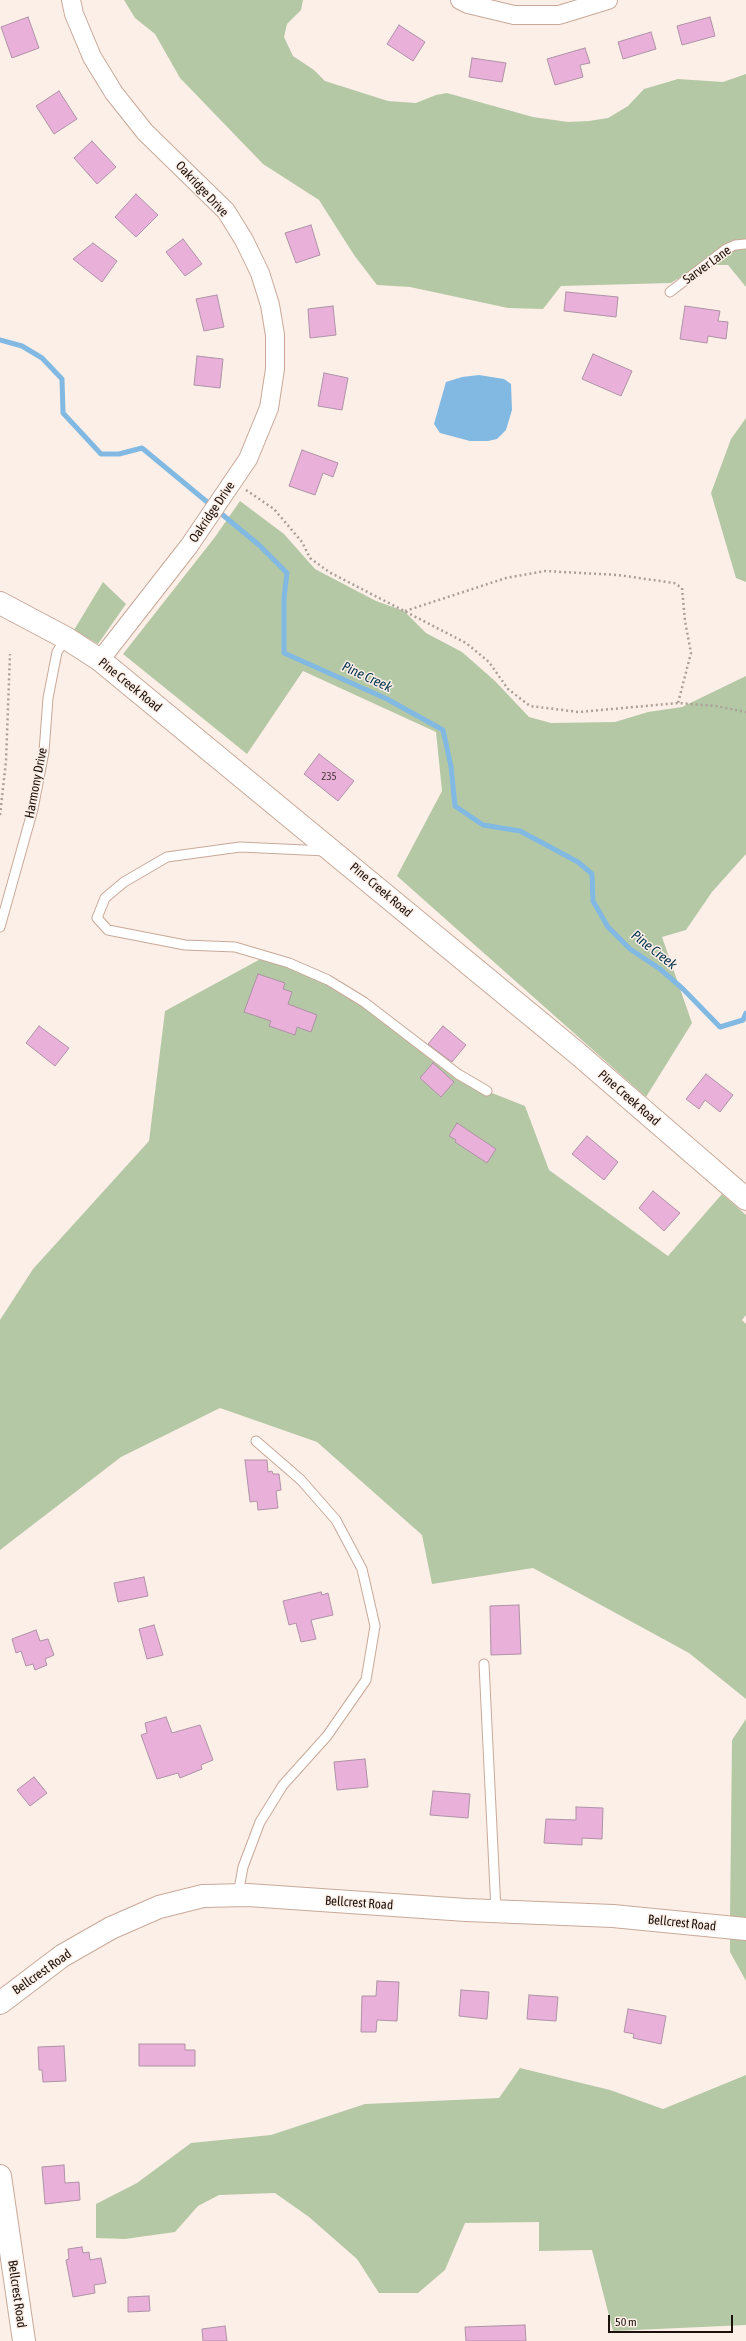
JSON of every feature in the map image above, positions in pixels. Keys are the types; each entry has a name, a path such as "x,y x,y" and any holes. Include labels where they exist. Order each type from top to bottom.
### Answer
{"street":[{"name":"Oakridge Drive","path":"71,0 74,14 92,57 114,93 145,132 226,211 244,240 260,273 270,304 275,335 275,369 269,408 248,459 189,546 100,660"},
{"path":"460,0 468,4 514,14 559,15 608,0"},
{"name":"Pine Creek Road","path":"0,603 66,638 100,660 582,1058 746,1199"},
{"name":"Bellcrest Road","path":"0,2003 62,1956 111,1928 159,1907 181,1900 203,1896 238,1895 496,1911 613,1916 746,1929"},
{"name":"Bellcrest Road","path":"0,2176 24,2341"}],"lane":[{"name":"Sarver Lane","path":"670,292 726,249 735,245 746,244"},
{"name":"Harmony Drive","path":"0,927 33,809 44,752 48,698 57,652 66,638"},
{"path":"334,852 240,847 168,857 124,882 104,898 97,918 108,930 185,945 235,947 289,963 328,980 364,1002 458,1074 487,1091"},
{"path":"238,1895 243,1867 260,1822 283,1784 327,1736 366,1680 375,1626 362,1569 336,1520 301,1480 256,1441"},
{"path":"484,1664 496,1911"}],"path":[{"path":"233,481 274,508 302,542 310,558 329,572 466,643 489,662 508,689 530,706 579,712 678,703 716,706 746,712"},
{"path":"404,611 506,578 545,571 618,575 674,583 682,588 685,620 691,653 678,703"},
{"path":"0,816 6,761 10,654"}],"green space":[{"path":"124,0 303,0 301,10 287,24 284,37 293,56 314,70 325,81 388,101 416,103 436,95 447,93 533,117 568,122 589,121 608,118 628,106 644,89 678,79 723,82 746,74 746,287 728,265 700,265 671,283 561,286 543,309 508,308 410,287 377,285 354,255 319,200 263,164 180,78 155,34 135,18"},
{"path":"746,418 746,582 736,578 711,493 731,439"},
{"path":"240,501 284,534 315,569 376,601 404,611 426,633 462,652 495,681 529,717 551,723 615,722 648,712 682,707 746,676 746,854 712,892 686,930 662,937 692,1023 646,1097 397,876 442,791 436,732 303,671 247,754 123,654 215,537"},
{"path":"103,582 126,604 98,644 74,630"},
{"path":"266,956 328,980 487,1091 525,1106 549,1170 668,1256 722,1194 746,1215 746,1315 742,1320 746,1324 746,1699 689,1653 533,1568 432,1584 422,1535 317,1442 220,1408 121,1457 0,1550 0,1320 33,1269 149,1141 165,1011"},
{"path":"746,1719 746,1981 730,1952 730,1918 732,1740"},
{"path":"520,2068 610,2090 663,2109 746,2075 746,2325 613,2331 592,2250 539,2251 539,2222 465,2223 445,2270 418,2293 379,2293 357,2259 309,2217 275,2193 219,2195 198,2206 175,2232 125,2239 96,2238 96,2204 137,2183 191,2143 271,2135 365,2104 499,2098"}],"water":[{"path":"479,375 504,379 511,384 512,410 506,430 497,439 488,441 470,441 440,433 434,424 446,382 462,377"}],"building":[{"path":"28,17 39,48 12,58 1,27"},
{"path":"710,17 715,36 682,45 677,26"},
{"path":"399,25 425,42 413,61 387,44"},
{"path":"651,32 656,49 623,59 618,42"},
{"path":"585,48 590,63 580,65 583,77 555,85 547,59"},
{"path":"472,58 506,63 502,82 469,77"},
{"path":"59,91 77,119 54,134 36,106"},
{"path":"92,141 116,167 97,184 74,158"},
{"path":"136,194 158,215 136,237 115,217"},
{"path":"311,225 320,255 296,263 285,233"},
{"path":"183,239 202,264 185,276 166,252"},
{"path":"93,243 117,261 102,282 73,259"},
{"path":"566,292 618,297 616,317 564,311"},
{"path":"217,295 224,327 204,331 196,299"},
{"path":"333,306 336,335 310,338 308,309"},
{"path":"685,306 720,311 718,321 728,322 726,339 708,336 707,343 680,339"},
{"path":"593,354 632,371 621,396 582,379"},
{"path":"197,356 223,359 220,388 194,385"},
{"path":"324,373 348,378 342,410 318,406"},
{"path":"302,450 338,463 333,477 323,473 315,495 289,486"},
{"path":"319,754 354,781 338,801 304,774"},
{"path":"258,974 285,983 283,989 292,992 288,1004 317,1015 311,1032 297,1027 295,1035 269,1026 271,1021 244,1012"},
{"path":"39,1026 69,1048 55,1066 26,1043"},
{"path":"443,1026 466,1045 452,1062 428,1044"},
{"path":"433,1063 454,1082 441,1097 420,1078"},
{"path":"706,1074 733,1095 720,1112 705,1100 699,1109 686,1099"},
{"path":"457,1123 496,1149 487,1163 455,1142 456,1140 449,1136"},
{"path":"587,1136 618,1162 604,1180 572,1154"},
{"path":"653,1191 680,1213 664,1231 639,1208"},
{"path":"245,1460 267,1460 268,1472 272,1471 273,1474 279,1474 281,1490 276,1491 278,1508 258,1510 257,1501 250,1502"},
{"path":"144,1577 148,1596 118,1602 114,1583"},
{"path":"321,1592 322,1595 328,1593 333,1615 311,1620 316,1639 301,1642 296,1623 289,1625 283,1601"},
{"path":"519,1605 521,1654 491,1655 490,1606"},
{"path":"154,1625 163,1655 147,1659 139,1629"},
{"path":"36,1630 40,1641 48,1639 54,1655 45,1659 47,1665 35,1670 33,1664 26,1666 21,1651 16,1653 12,1639"},
{"path":"166,1717 172,1733 200,1725 213,1760 201,1765 202,1769 180,1778 178,1773 157,1779 141,1735 147,1733 145,1723"},
{"path":"365,1759 368,1787 337,1790 334,1762"},
{"path":"34,1777 47,1793 30,1806 17,1790"},
{"path":"433,1791 470,1794 468,1818 430,1815"},
{"path":"576,1807 603,1808 602,1839 582,1838 582,1845 544,1843 546,1819 576,1820"},
{"path":"377,1981 399,1982 397,2021 377,2020 376,2032 361,2032 362,1996 376,1996"},
{"path":"461,1990 489,1992 487,2019 459,2016"},
{"path":"529,1995 558,1997 556,2021 527,2019"},
{"path":"628,2009 666,2016 661,2044 633,2038 634,2034 624,2032"},
{"path":"139,2044 185,2044 185,2050 195,2050 195,2066 139,2066"},
{"path":"64,2046 66,2081 43,2082 42,2070 39,2070 38,2047"},
{"path":"64,2165 65,2183 79,2182 80,2200 45,2204 42,2167"},
{"path":"82,2247 83,2253 89,2252 90,2260 101,2258 106,2283 94,2285 95,2293 73,2297 66,2260 69,2259 68,2249"},
{"path":"149,2296 150,2311 128,2312 128,2297"},
{"path":"525,2325 526,2341 466,2341 465,2327"},
{"path":"225,2326 227,2341 203,2341 202,2329"}],"waterway":[{"name":"Pine Creek","path":"0,340 22,346 42,358 62,379 63,413 101,454 119,454 142,448 259,545 287,573 284,598 284,653 387,699 443,730 451,766 455,806 483,825 520,831 578,862 592,874 593,901 608,927 630,949 660,969 683,989 720,1027 743,1020 746,1013"}]}
